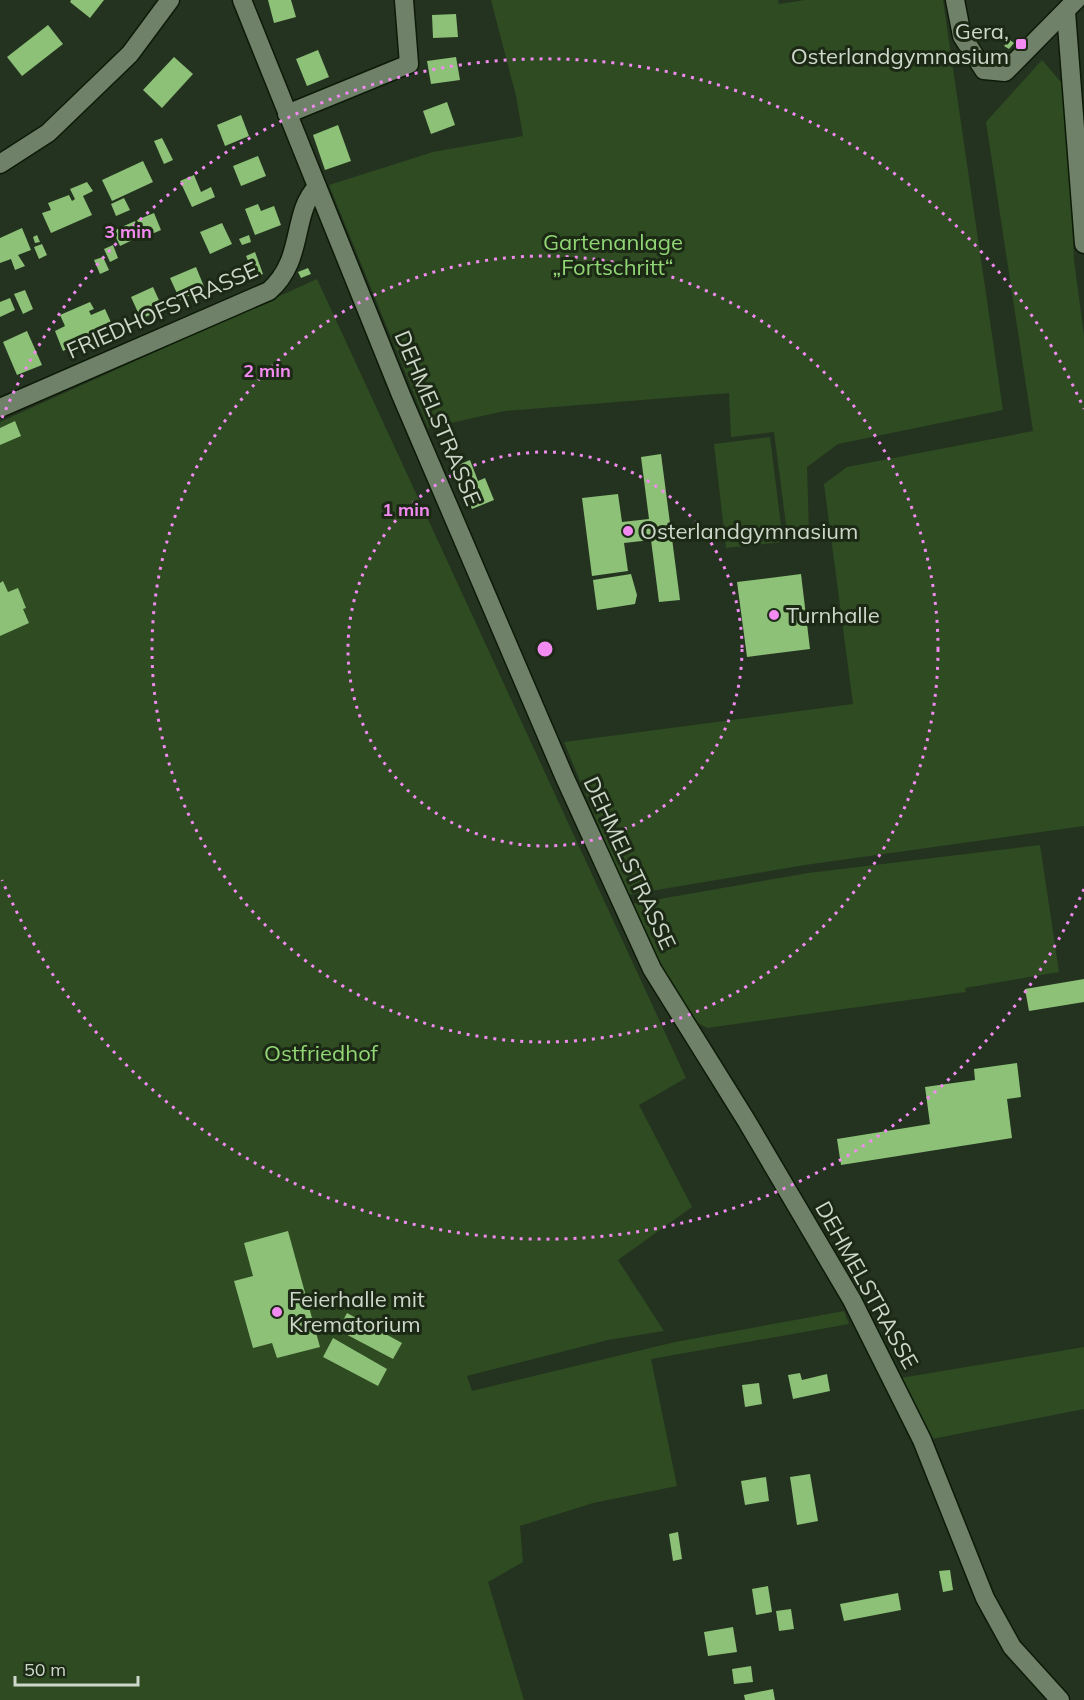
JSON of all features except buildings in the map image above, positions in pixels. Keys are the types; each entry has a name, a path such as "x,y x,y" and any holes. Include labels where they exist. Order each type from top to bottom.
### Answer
{"street":[{"path":"0,164 48,133 130,54 170,0"},
{"name":"DEHMELSTRASSE","path":"242,0 401,395 519,670 652,969 746,1120 850,1296 922,1440 985,1598 1007,1639 1060,1700"},
{"path":"286,114 409,64 404,0"},
{"path":"956,0 962,36 984,70 1005,72 1071,6"},
{"path":"1071,6 1084,244"},
{"name":"FRIEDHOFSTRASSE","path":"0,408 269,291 281,281 289,267 306,200 317,187"}],"green space":[{"name":"Gartenanlage „Fortschritt“","path":"491,0 778,0 779,4 805,0 943,0 1003,410 838,444 807,467 809,531 788,540 774,432 731,437 729,393 505,411 428,428 329,185 433,152 523,136 516,96"},
{"path":"1042,60 1066,88 1074,260 1084,336 1084,826 805,865 627,895 564,742 853,704 824,484 847,467 1033,431 986,122"},
{"name":"Ostfriedhof","path":"317,279 686,1078 639,1105 692,1207 618,1260 664,1331 608,1340 467,1376 472,1391 675,1342 844,1311 849,1324 651,1359 677,1486 593,1503 520,1526 523,1562 488,1582 524,1700 0,1700 0,422"},
{"path":"770,437 783,542 726,548 714,444"},
{"path":"1040,845 1059,972 965,988 966,992 707,1028 691,1019 656,961 631,904 808,873"},
{"path":"1084,1347 1084,1409 932,1439 901,1378"}],"place":[{"name":"Gera, Osterlandgymnasium","path":"1021,44"},
{"name":"Osterlandgymnasium","path":"628,531"},
{"name":"Turnhalle","path":"774,615"},
{"name":"Feierhalle mit Krematorium","path":"277,1312"}]}
